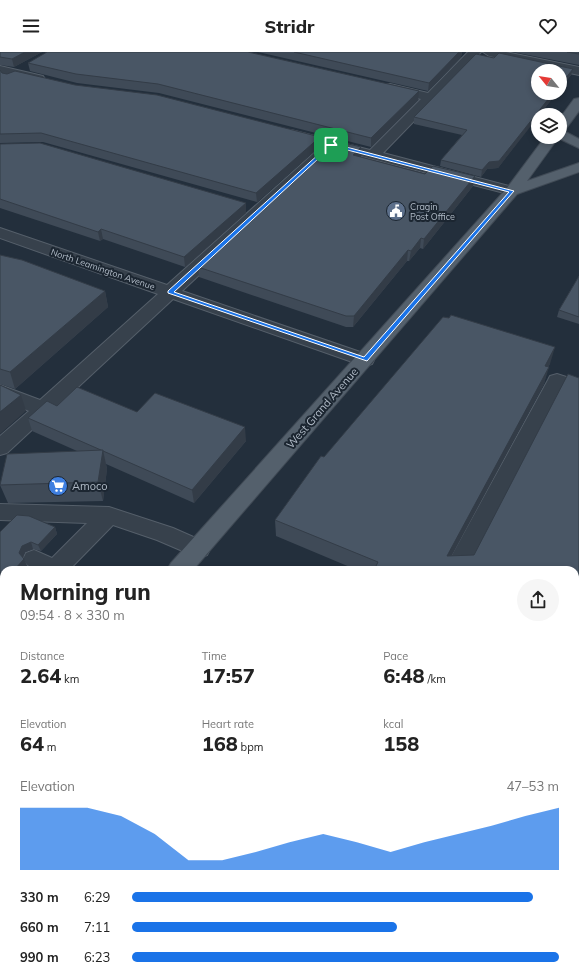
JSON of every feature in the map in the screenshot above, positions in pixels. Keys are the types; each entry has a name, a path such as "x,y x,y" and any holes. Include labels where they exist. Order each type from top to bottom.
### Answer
{"main road":[{"path":"567,118 579,102"},
{"path":"567,138 579,144"},
{"path":"512,191 547,144"},
{"name":"West Grand Avenue","path":"183,566 512,191 579,167"}],"street":[{"path":"373,155 475,52"},
{"path":"489,52 579,71"},
{"path":"0,82 30,65"},
{"path":"0,70 48,81"},
{"path":"376,85 430,97"},
{"path":"279,130 331,145 512,191"},
{"path":"0,448 170,292 252,208 331,145"},
{"name":"North Leamington Avenue","path":"0,233 365,360"},
{"path":"458,566 557,380 579,388"},
{"path":"0,391 43,409"},
{"path":"0,512 109,515 165,534 199,549"},
{"path":"64,566 109,515"},
{"path":"34,559 56,566"}],"building":[{"path":"0,52 25,52 12,59 0,57"},
{"path":"47,52 248,52 419,91 371,138 158,84 76,74 28,63"},
{"path":"294,52 459,52 429,83"},
{"path":"567,52 579,52 579,54"},
{"path":"499,53 550,64 531,64 531,100 547,100 541,108 531,108 531,121 499,161 489,162 482,170 441,160 467,130 414,117 476,54 494,58"},
{"path":"567,68 573,69 567,76"},
{"path":"0,70 2,73 7,74 15,71 75,85 157,95 320,137 256,193 41,133 0,134"},
{"path":"336,141 361,147 353,155 425,174 433,166 475,176 424,239 421,238 411,251 408,250 354,316 346,316 198,267"},
{"path":"40,143 246,203 184,257 101,229 98,232 0,199 0,144"},
{"path":"0,255 22,260 105,291 10,372 0,369"},
{"path":"579,276 579,317 559,310"},
{"path":"451,315 555,347 545,366 549,367 447,556 474,555 568,374 579,378 579,566 376,566 378,562 275,520 321,456 324,457 443,317 449,318"},
{"path":"0,385 21,395 0,412"},
{"path":"77,387 137,412 155,393 245,427 192,490 28,418 47,401 57,406"},
{"path":"103,450 98,482 0,485 7,454"},
{"path":"17,515 29,516 55,527 38,545 31,542 22,546 19,553 24,559 18,566 0,566 0,532"}],"place":[{"name":"Cragin Post Office","path":"396,211"},
{"name":"Amoco","path":"58,486"}],"route":[{"path":"331,145 512,191 365,360 170,292 320,155 331,145"}]}
